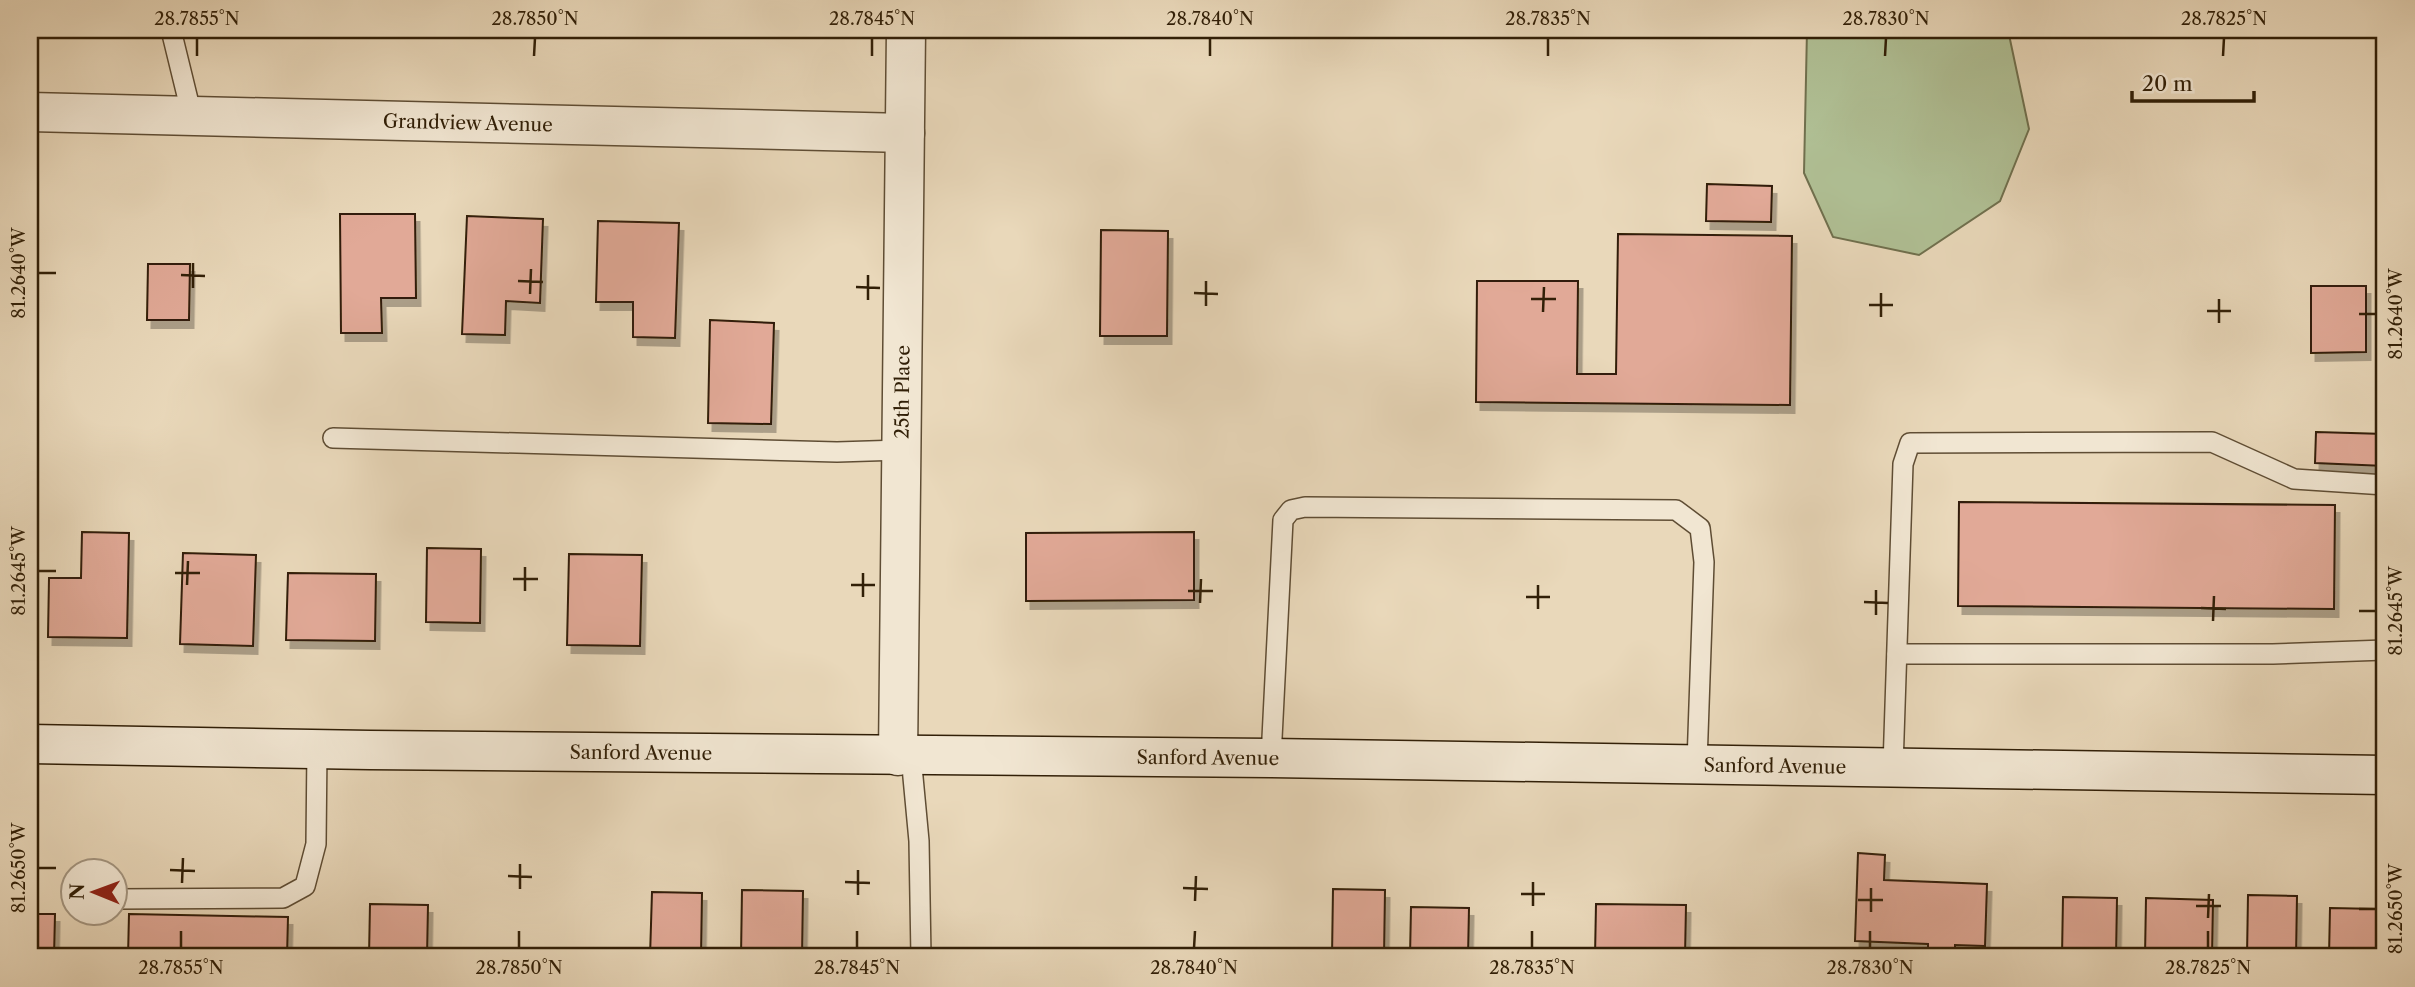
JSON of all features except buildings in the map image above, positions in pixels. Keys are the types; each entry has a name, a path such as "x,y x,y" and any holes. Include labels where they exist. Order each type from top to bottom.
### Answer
{"main road":[{"name":"25th Place","path":"904,756 901,450 906,30"},
{"name":"Grandview Avenue","path":"30,112 905,133"},
{"name":"Sanford Avenue","path":"30,744 1697,763 2385,775"}],"lane":[{"path":"172,30 191,116"},
{"path":"333,438 837,452 901,450"},
{"path":"1893,767 1903,464 1910,443 2212,442 2294,479 2385,485"},
{"path":"1271,758 1283,520 1291,510 1305,507 1676,510 1700,528 1704,562 1697,763"},
{"path":"1897,654 2273,654 2385,650"},
{"path":"130,899 283,898 305,887 316,844 317,749"},
{"path":"904,756 919,841 921,957"}],"green space":[{"path":"1807,30 2008,30 2029,129 2000,201 1919,255 1833,237 1804,173"}]}
